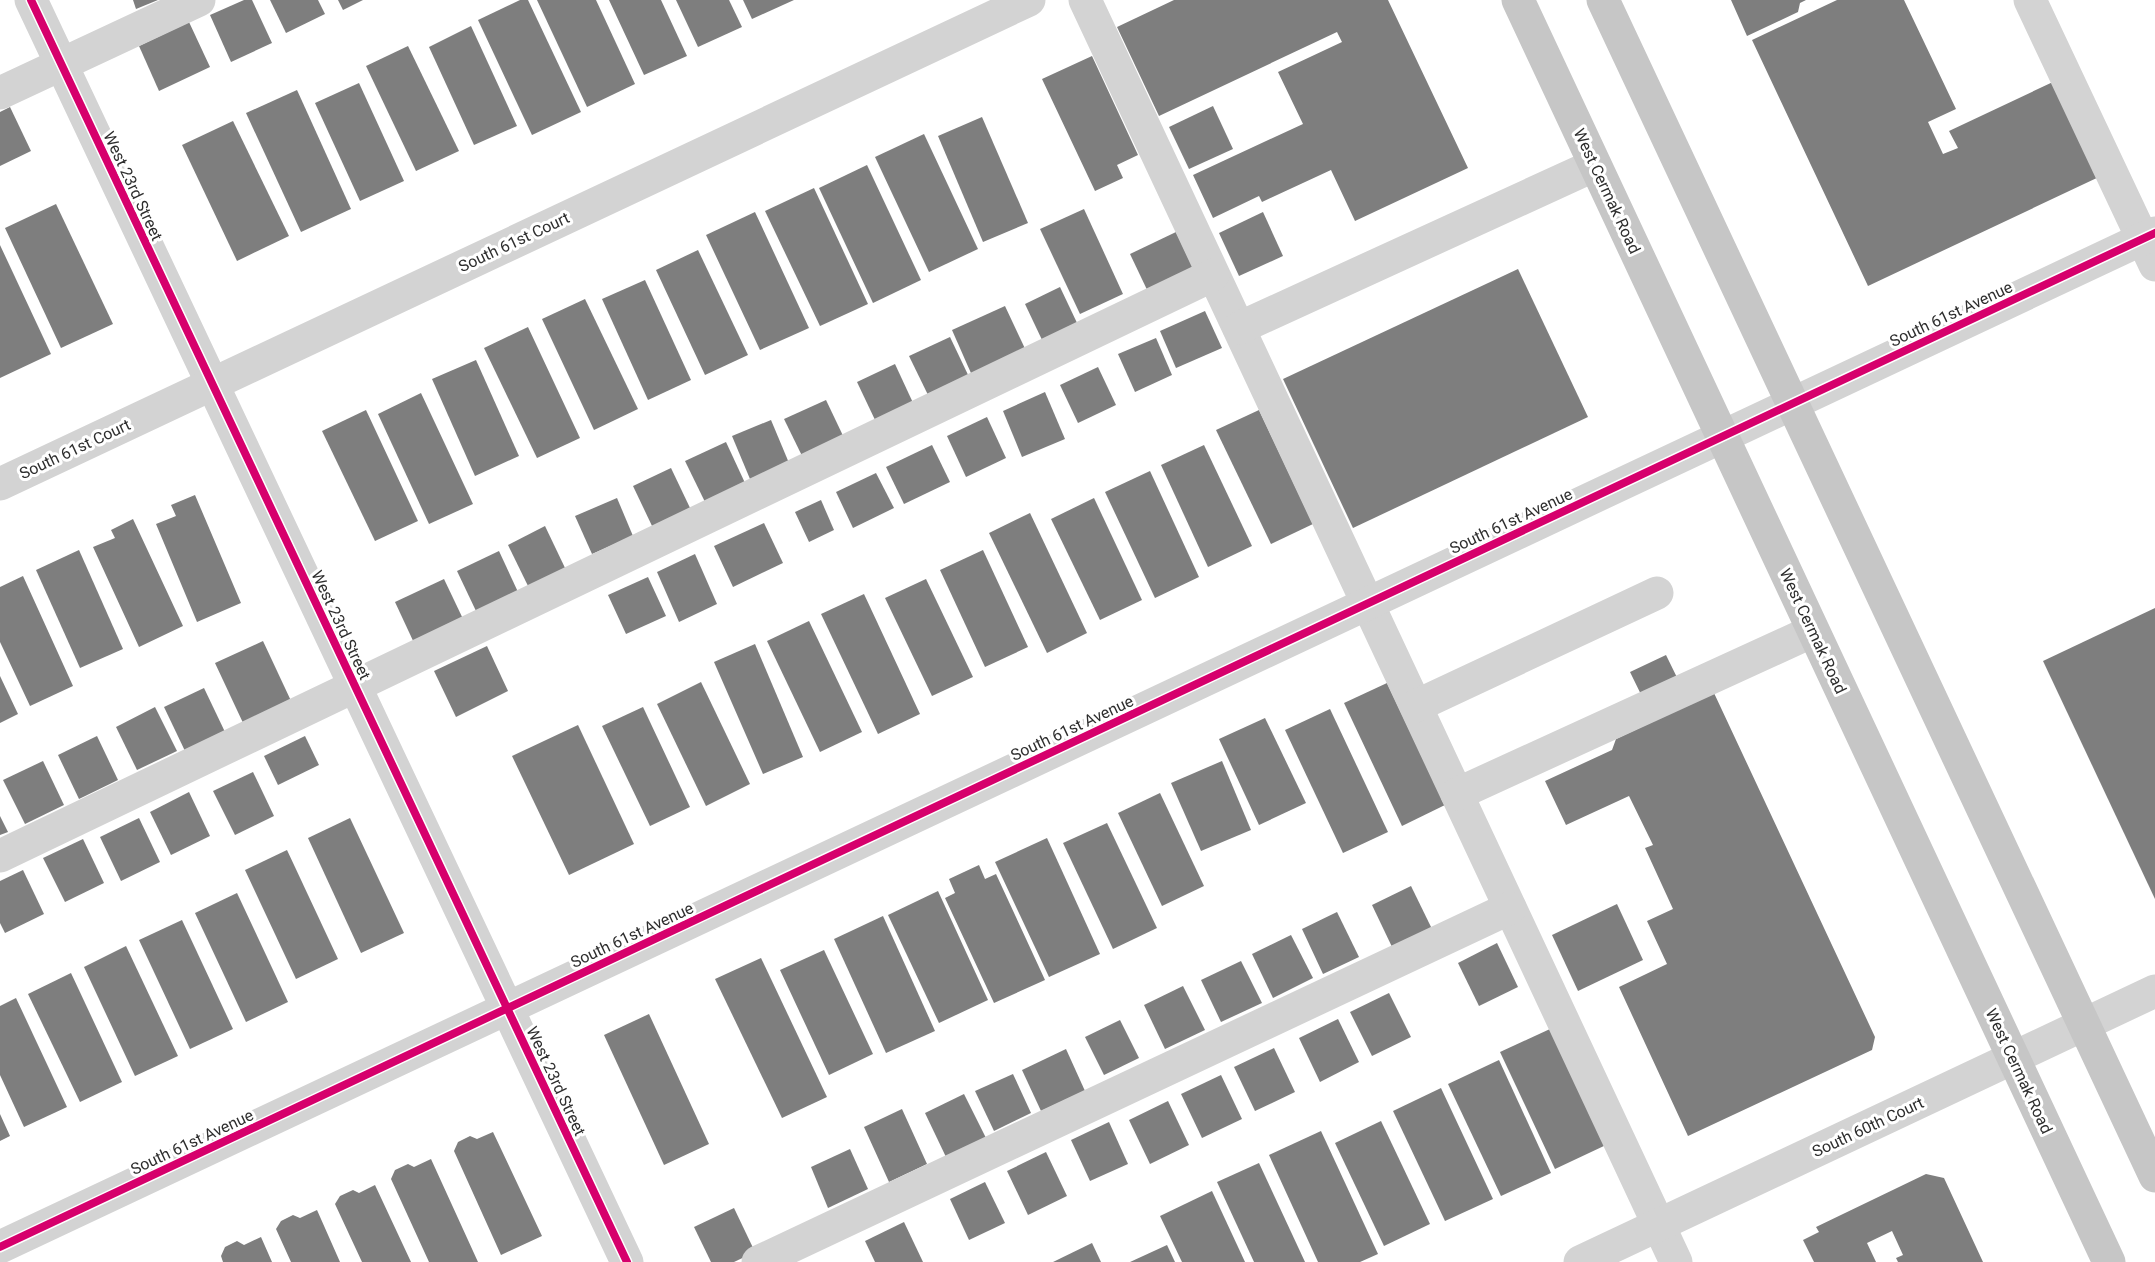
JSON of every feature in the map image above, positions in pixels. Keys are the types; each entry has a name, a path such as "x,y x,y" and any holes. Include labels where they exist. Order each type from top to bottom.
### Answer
{"main road":[{"name":"West Cermak Road","path":"1518,0 2109,1262"},
{"path":"1603,0 2155,1176"}],"street":[{"name":"West 23rd Street","path":"31,0 627,1262"},
{"path":"0,93 199,0"},
{"name":"South 61st Court","path":"0,484 1029,0"},
{"path":"1085,0 1676,1262"},
{"path":"2030,0 2151,246"},
{"path":"1239,328 1595,165"},
{"name":"South 61st Avenue","path":"0,1247 1791,404 2151,246"},
{"path":"0,856 1213,275"},
{"path":"1416,705 1657,593"},
{"path":"1457,794 1813,632"},
{"path":"758,1262 1510,908"},
{"name":"South 60th Court","path":"1580,1262 2155,991"}],"building":[{"path":"133,0 158,0 136,9"},
{"path":"244,0 252,0 272,43 231,62 210,15"},
{"path":"270,0 318,0 325,14 286,33"},
{"path":"338,0 363,0 343,10"},
{"path":"520,0 528,0 581,112 532,135 478,20"},
{"path":"537,0 596,0 635,84 587,107"},
{"path":"609,0 661,0 687,56 644,75"},
{"path":"676,0 729,0 742,27 698,47"},
{"path":"743,0 794,0 752,19"},
{"path":"1174,0 1388,0 1468,168 1355,221 1331,170 1262,202 1259,196 1213,218 1193,175 1303,124 1278,72 1342,42 1337,32 1159,116 1117,27"},
{"path":"1731,0 1806,0 1800,3 1798,12 1747,36"},
{"path":"1837,0 1904,0 1956,109 1928,122 1943,154 1958,148 1949,131 2055,81 2101,176 1868,286 1752,40"},
{"path":"189,22 210,67 159,91 139,46"},
{"path":"471,26 517,126 474,145 429,47"},
{"path":"408,46 459,151 416,171 366,66"},
{"path":"1092,56 1138,155 1117,165 1123,178 1095,191 1042,79"},
{"path":"359,83 404,181 360,201 315,103"},
{"path":"297,90 351,209 301,232 246,113"},
{"path":"1213,106 1233,149 1189,169 1169,127"},
{"path":"10,107 31,151 0,166 0,112"},
{"path":"982,117 1028,223 983,242 938,136"},
{"path":"233,121 289,236 237,261 182,145"},
{"path":"924,134 978,249 929,272 875,157"},
{"path":"867,165 921,280 873,303 819,188"},
{"path":"814,188 868,304 820,326 765,211"},
{"path":"56,204 113,324 61,348 5,228"},
{"path":"1084,209 1123,294 1080,314 1040,229"},
{"path":"755,212 809,328 760,350 706,235"},
{"path":"1263,212 1283,256 1239,276 1219,233"},
{"path":"1176,232 1196,274 1150,296 1130,254"},
{"path":"0,245 51,354 0,378"},
{"path":"698,250 748,355 705,375 656,270"},
{"path":"1518,269 1588,417 1353,528 1283,379"},
{"path":"645,280 691,380 648,400 602,299"},
{"path":"1060,287 1078,325 1043,342 1025,304"},
{"path":"585,299 638,409 594,430 542,319"},
{"path":"1005,306 1028,355 974,380 952,330"},
{"path":"1205,311 1222,348 1176,368 1160,331"},
{"path":"528,327 580,438 537,458 484,348"},
{"path":"950,337 970,379 929,397 909,356"},
{"path":"1156,338 1172,375 1135,392 1118,354"},
{"path":"476,360 519,456 475,476 432,379"},
{"path":"895,364 914,405 876,422 857,382"},
{"path":"1098,367 1116,405 1078,423 1060,385"},
{"path":"1045,392 1065,439 1022,457 1003,411"},
{"path":"421,393 473,504 429,524 378,414"},
{"path":"826,400 846,442 805,462 784,419"},
{"path":"366,410 418,521 375,541 322,431"},
{"path":"1259,410 1313,524 1271,544 1216,430"},
{"path":"987,417 1006,458 966,477 947,436"},
{"path":"771,420 789,463 750,479 732,436"},
{"path":"726,442 745,483 705,502 685,461"},
{"path":"932,445 950,482 904,504 886,467"},
{"path":"1204,445 1252,546 1208,567 1161,465"},
{"path":"671,468 691,510 653,528 633,486"},
{"path":"1150,471 1199,577 1155,598 1105,492"},
{"path":"876,473 894,508 853,528 836,492"},
{"path":"195,495 241,603 197,622 156,524 176,516 171,505"},
{"path":"617,498 633,536 592,554 575,516"},
{"path":"1094,498 1142,600 1100,620 1051,519"},
{"path":"821,500 834,530 809,542 795,512"},
{"path":"1030,513 1087,633 1047,653 989,533"},
{"path":"133,519 183,626 139,647 93,547 115,538 111,530"},
{"path":"764,523 783,563 733,587 714,546"},
{"path":"545,526 566,570 529,588 508,545"},
{"path":"79,550 123,649 80,668 36,570"},
{"path":"983,550 1028,647 985,667 940,570"},
{"path":"499,551 518,592 476,611 457,571"},
{"path":"695,554 717,604 679,622 657,572"},
{"path":"23,576 73,686 30,706 0,642 0,587"},
{"path":"648,577 666,616 626,634 608,595"},
{"path":"444,579 464,621 415,645 395,602"},
{"path":"926,579 973,677 932,696 885,598"},
{"path":"864,594 920,714 878,734 821,614"},
{"path":"2155,608 2155,899 2043,661"},
{"path":"809,621 862,732 820,752 767,641"},
{"path":"263,641 292,703 244,725 215,663"},
{"path":"755,644 803,757 763,774 714,662"},
{"path":"487,646 508,691 456,717 434,671"},
{"path":"1666,655 1690,704 1714,693 1875,1037 1872,1050 1688,1136 1619,987 1667,964 1647,921 1673,909 1645,848 1653,845 1629,796 1566,825 1545,781 1612,750 1616,739 1654,721 1630,672"},
{"path":"0,676 18,714 0,723"},
{"path":"701,682 750,784 706,806 657,704"},
{"path":"1387,683 1445,805 1402,826 1344,703"},
{"path":"204,688 225,732 185,751 164,707"},
{"path":"155,707 177,751 137,770 116,727"},
{"path":"643,707 690,807 650,826 602,726"},
{"path":"1330,709 1388,832 1343,853 1285,730"},
{"path":"1265,718 1306,803 1259,825 1219,739"},
{"path":"578,725 634,844 569,875 512,756"},
{"path":"97,736 118,780 79,799 58,755"},
{"path":"305,736 319,765 278,785 264,756"},
{"path":"43,761 64,805 25,824 3,780"},
{"path":"1222,761 1251,830 1201,851 1171,783"},
{"path":"253,772 274,816 235,835 213,791"},
{"path":"189,792 210,836 171,855 150,812"},
{"path":"1160,793 1204,886 1162,906 1118,813"},
{"path":"0,816 8,832 0,835"},
{"path":"139,818 160,862 121,881 100,837"},
{"path":"350,818 404,933 361,953 308,838"},
{"path":"1107,823 1157,928 1113,949 1063,843"},
{"path":"1047,838 1100,954 1049,977 995,862"},
{"path":"83,839 104,883 65,902 43,858"},
{"path":"287,850 338,959 296,979 245,870"},
{"path":"979,865 985,879 996,874 1045,980 994,1003 945,898 955,893 949,879"},
{"path":"23,870 44,914 5,933 0,923 0,881"},
{"path":"1411,886 1432,929 1393,949 1372,905"},
{"path":"938,891 988,1000 939,1023 888,915"},
{"path":"237,893 288,1002 246,1022 195,913"},
{"path":"1617,904 1643,960 1578,991 1552,935"},
{"path":"1337,912 1359,957 1323,974 1302,929"},
{"path":"883,916 935,1031 886,1053 834,939"},
{"path":"182,920 233,1029 190,1049 139,940"},
{"path":"1291,935 1313,978 1273,998 1252,954"},
{"path":"1497,943 1518,987 1479,1006 1458,963"},
{"path":"126,946 178,1056 135,1076 84,967"},
{"path":"824,950 873,1054 829,1075 780,970"},
{"path":"761,958 827,1097 782,1118 715,979"},
{"path":"1241,961 1262,1003 1221,1022 1201,980"},
{"path":"71,973 122,1082 80,1102 28,994"},
{"path":"1183,986 1205,1030 1165,1049 1144,1005"},
{"path":"1389,993 1411,1037 1372,1056 1350,1012"},
{"path":"16,998 67,1107 24,1127 0,1075 0,1006"},
{"path":"649,1014 709,1144 664,1165 604,1035"},
{"path":"1338,1019 1359,1062 1320,1082 1299,1038"},
{"path":"1120,1020 1139,1058 1104,1075 1085,1037"},
{"path":"1550,1029 1606,1145 1555,1169 1500,1052"},
{"path":"1274,1048 1295,1092 1255,1111 1234,1067"},
{"path":"1066,1049 1085,1091 1041,1111 1022,1070"},
{"path":"1499,1060 1551,1173 1501,1196 1448,1084"},
{"path":"1013,1074 1031,1113 994,1131 975,1091"},
{"path":"1221,1075 1242,1119 1202,1138 1181,1094"},
{"path":"1441,1088 1493,1199 1445,1221 1393,1111"},
{"path":"964,1094 986,1138 946,1157 925,1113"},
{"path":"1168,1101 1189,1145 1150,1164 1129,1120"},
{"path":"902,1109 927,1164 889,1182 864,1127"},
{"path":"0,1114 10,1136 0,1141"},
{"path":"1381,1121 1430,1224 1384,1246 1335,1143"},
{"path":"1109,1122 1128,1164 1090,1181 1071,1140"},
{"path":"1321,1131 1378,1254 1360,1262 1318,1262 1269,1155"},
{"path":"493,1132 542,1236 501,1255 454,1151 458,1142 470,1136 477,1139"},
{"path":"850,1149 868,1189 828,1208 811,1167"},
{"path":"1046,1152 1067,1196 1028,1215 1007,1171"},
{"path":"431,1159 478,1262 429,1262 391,1179 395,1170 408,1164 414,1167"},
{"path":"1259,1163 1305,1262 1254,1262 1217,1182"},
{"path":"1926,1174 1944,1178 1983,1262 1898,1262 1896,1258 1903,1255 1892,1231 1867,1243 1876,1262 1814,1262 1803,1240 1819,1232 1816,1227"},
{"path":"985,1182 1005,1223 969,1240 950,1199"},
{"path":"375,1185 411,1262 362,1262 335,1204 340,1196 353,1190 359,1193"},
{"path":"1212,1191 1245,1262 1182,1262 1160,1216"},
{"path":"734,1208 755,1252 734,1262 711,1262 694,1227"},
{"path":"317,1210 340,1262 291,1262 276,1229 281,1221 293,1215 300,1218"},
{"path":"904,1222 923,1262 875,1262 865,1241"},
{"path":"261,1237 272,1262 223,1262 221,1256 225,1247 237,1241 244,1245"},
{"path":"1092,1243 1101,1262 1053,1262"},
{"path":"1167,1245 1175,1262 1130,1262"}],"cycle path":[{"path":"31,0 627,1262"},
{"path":"0,1247 2155,233"}]}
